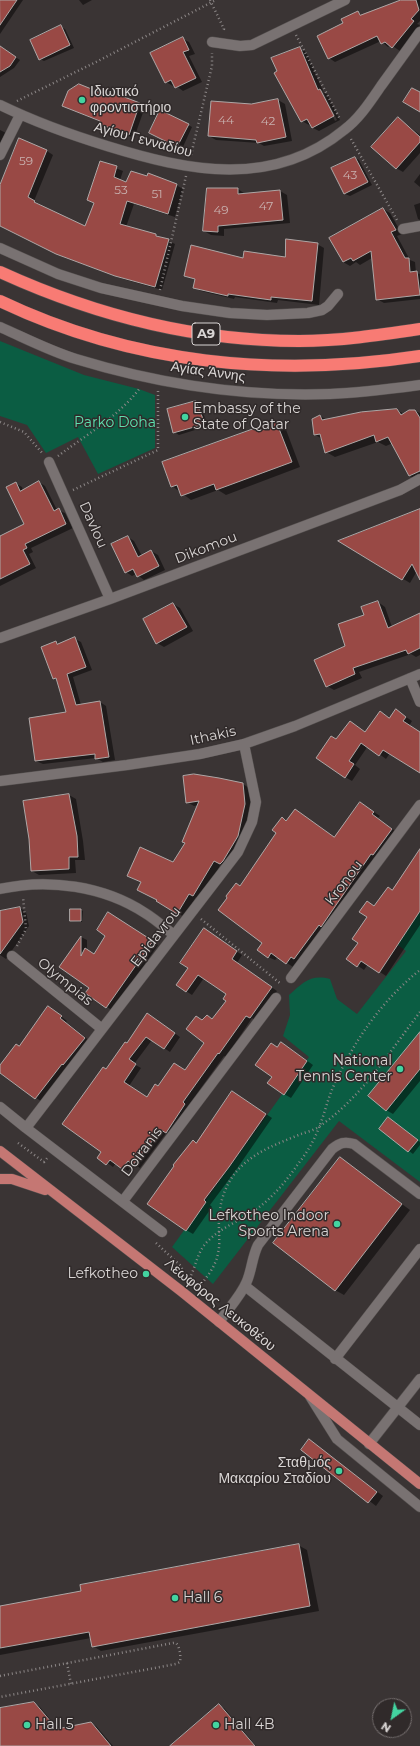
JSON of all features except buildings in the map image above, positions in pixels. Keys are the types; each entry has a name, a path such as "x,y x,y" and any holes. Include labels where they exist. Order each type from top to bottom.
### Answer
{"highway":[{"name":"A9","path":"0,272 59,297 121,317 156,325 228,337 300,341 339,339 420,329"},
{"name":"A9","path":"0,301 63,327 131,347 164,354 229,364 265,366 338,366 420,356"}],"main road":[{"name":"Λεωφόρος Λευκοθέου","path":"0,1151 181,1291 420,1484"},
{"path":"0,1179 12,1179 52,1192"}],"street":[{"path":"212,42 240,46 252,45 345,0"},
{"name":"Αγίου Γενναδίου","path":"2,106 20,115 81,138 159,161 188,167 236,170 286,162 334,138 346,129 365,109 420,32"},
{"path":"0,155 20,115"},
{"path":"403,229 420,226"},
{"path":"0,248 58,274 101,288 158,301 230,313 267,316 322,310 332,303 338,294"},
{"name":"Αγίας Άννης","path":"0,327 74,358 148,378 235,392 330,394 420,385"},
{"name":"Davlou","path":"50,462 110,599"},
{"name":"Dikomou","path":"0,638 110,599 400,490 420,479"},
{"path":"415,676 420,702"},
{"name":"Ithakis","path":"0,781 200,754 244,744 295,726 415,676"},
{"name":"Epidavrou","path":"26,1128 238,852 252,822 256,802 244,744"},
{"name":"Kronou","path":"291,978 420,805"},
{"path":"0,888 22,884 57,884 87,889 119,899 145,913 174,935"},
{"name":"Olympias","path":"12,956 102,1029"},
{"name":"Doiranis","path":"123,1201 276,998"},
{"path":"0,1107 26,1128 51,1152 123,1201 162,1232"},
{"path":"218,1322 245,1286 250,1274 252,1259 258,1245 324,1158 340,1143 346,1141 354,1144 420,1194"},
{"path":"335,1359 420,1249"},
{"path":"245,1286 420,1425"},
{"path":"369,1444 420,1379"},
{"path":"310,1396 337,1439 420,1507"}],"path":[{"path":"2,106 98,61 210,1 216,0"},
{"path":"210,1 224,30"},
{"path":"292,25 346,129 403,229"},
{"path":"158,301 212,66 212,42"},
{"path":"0,422 24,432 50,462 105,423 134,396 148,378"},
{"path":"64,494 158,450 158,380"},
{"path":"12,956 26,929 22,884"},
{"path":"193,912 284,987"},
{"path":"181,1291 193,1273 199,1253 206,1243 219,1231 250,1214 262,1205 286,1181 308,1149 319,1127 334,1085 368,1026 381,1007 398,988 420,970"},
{"path":"190,1299 209,1274 219,1252 220,1210 225,1189 236,1173 244,1164 268,1148 319,1127 352,1100 420,1012"},
{"path":"18,1143 44,1162 51,1152 55,1160"},
{"path":"153,1240 181,1266 187,1282 202,1295"},
{"path":"0,1676 173,1643 176,1643 178,1646 181,1659 178,1663 0,1697"},
{"path":"67,1663 71,1684"}],"green space":[{"name":"Parko Doha","path":"0,341 84,375 139,389 155,395 155,448 98,474 78,437 46,453 27,425 0,416"},
{"path":"420,909 420,1182 339,1121 213,1284 172,1247 309,1057 283,1036 290,1015 289,995 303,983 312,979 330,979 337,999 357,1014 406,951 394,942"}],"place":[{"name":"Ιδιωτικό φροντιστήριο","path":"82,100"},
{"name":"Embassy of the State of Qatar","path":"185,417"},
{"name":"National Tennis Center","path":"400,1069"},
{"name":"Lefkotheo Indoor Sports Arena","path":"337,1224"},
{"name":"Lefkotheo","path":"146,1274"},
{"name":"Σταθμός Μακαρίου Σταδίου","path":"339,1471"},
{"name":"Hall 6","path":"175,1598"},
{"name":"Hall 5","path":"27,1725"},
{"name":"Hall 4B","path":"216,1725"}]}
